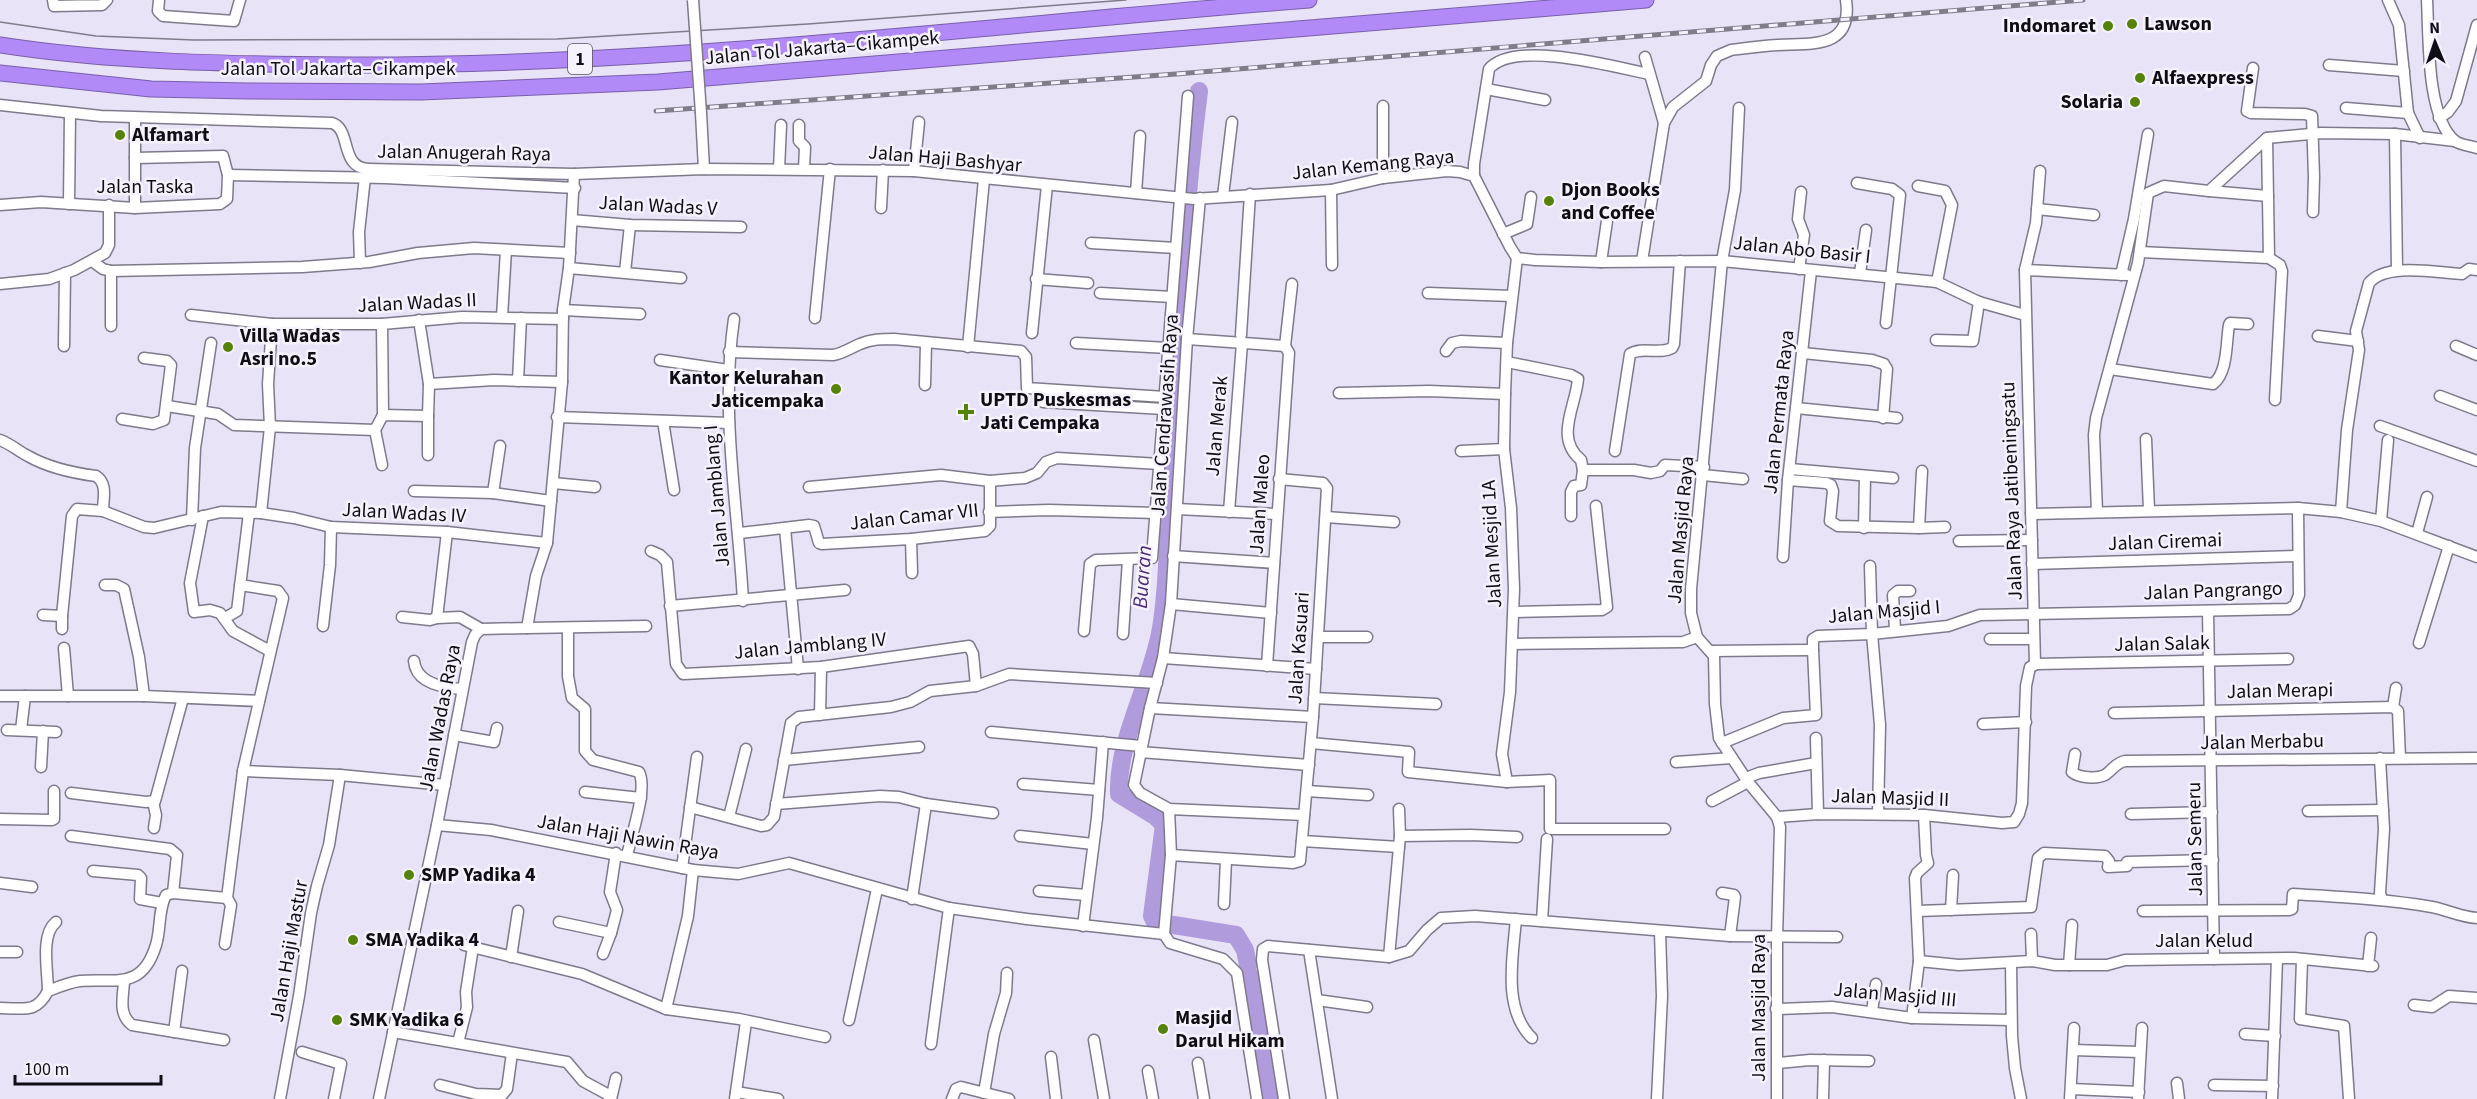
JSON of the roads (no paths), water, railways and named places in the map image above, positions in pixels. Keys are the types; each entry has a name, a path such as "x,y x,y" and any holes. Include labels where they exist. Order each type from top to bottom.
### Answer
{"highway":[{"name":"Jalan Tol Jakarta–Cikampek","path":"0,45 179,61 249,64 422,65 657,56 1309,0"},
{"name":"Jalan Tol Jakarta–Cikampek","path":"0,73 151,89 421,92 658,82 1646,0"}],"street":[{"path":"53,0 54,6 79,7 102,5 107,0"},
{"path":"159,0 158,11 163,16 234,21 240,0"},
{"path":"693,0 704,169"},
{"path":"1642,261 1664,123 1673,107 1706,81 1711,65 1718,56 1731,50 1827,42 1845,26 1848,12 1846,0"},
{"path":"2388,0 2399,25 2408,113 2420,138"},
{"path":"2427,0 2434,94 2439,118 2455,141"},
{"path":"2439,118 2448,112 2456,101 2477,25"},
{"path":"1474,177 1489,69 1496,62 1509,58 1552,55 1649,74"},
{"path":"1645,57 1664,123"},
{"path":"2329,65 2404,71"},
{"path":"2253,68 2247,111 2261,114 2309,115 2313,119 2313,212"},
{"path":"1486,89 1545,100"},
{"path":"1084,631 1090,564 1096,560 1152,558 1165,397 1177,377 1168,348 1188,96"},
{"name":"Jalan Anugerah Raya","path":"0,105 135,118 332,123 341,129 352,160 363,169 574,174 704,169"},
{"path":"1383,106 1383,178"},
{"name":"Jalan Abo Basir I","path":"1738,108 1735,190 1722,261 1937,282 1978,302 2025,315"},
{"path":"2346,108 2408,113"},
{"name":"Jalan Taska","path":"69,204 70,113"},
{"path":"135,118 135,208"},
{"path":"914,171 919,122"},
{"path":"1223,196 1232,122"},
{"path":"799,124 799,141 805,146 804,169"},
{"path":"779,169 781,125"},
{"path":"2209,191 2267,138 2314,133 2395,134 2455,141 2477,148"},
{"path":"2121,275 2134,219 2148,134"},
{"path":"2395,134 2397,270"},
{"path":"1136,193 1140,136"},
{"path":"2267,138 2269,258"},
{"path":"135,158 221,155 225,159 228,175 365,177 575,188"},
{"name":"Jalan Haji Bashyar","path":"704,169 914,171 1197,199"},
{"path":"815,318 830,169"},
{"path":"881,208 883,170"},
{"name":"Jalan Kemang Raya","path":"1197,199 1331,190 1383,178 1447,171 1460,172 1474,177 1517,258"},
{"name":"Jalan Raya Jatibeningsatu","path":"2026,722 2028,669 2036,664 2025,270 2036,223 2040,171"},
{"path":"527,628 536,576 547,543 562,382 563,315 569,268 574,174"},
{"name":"Jalan Taska","path":"0,205 20,202 135,208 220,204 227,199 228,175"},
{"path":"360,263 359,232 365,177"},
{"path":"968,347 984,179"},
{"path":"1857,183 1900,192 1886,323"},
{"path":"1032,333 1047,185"},
{"path":"1918,186 1945,191 1952,205 1937,282"},
{"path":"2097,512 2094,435 2096,418 2134,276 2148,193 2164,186 2268,196"},
{"path":"1331,190 1332,265"},
{"path":"1798,269 1804,235 1798,219 1801,192"},
{"name":"Jalan Merak","path":"1229,512 1250,194"},
{"path":"1503,234 1527,224 1531,197"},
{"name":"Jalan Cendrawasih Raya","path":"1169,809 1140,794 1134,785 1155,683 1163,658 1170,604 1178,509 1177,377 1187,339 1197,199"},
{"path":"109,205 108,249 100,268 111,326"},
{"path":"2037,209 2094,215"},
{"path":"1601,262 1608,214"},
{"name":"Jalan Wadas V","path":"572,220 630,225 741,227"},
{"path":"625,272 630,225"},
{"path":"1860,273 1866,231"},
{"path":"1091,243 1176,248"},
{"path":"0,284 42,281 65,273 100,268 302,267 360,263 418,252 448,250 570,253"},
{"path":"502,317 506,250"},
{"path":"2139,252 2269,258 2280,265 2282,271 2275,400"},
{"path":"1517,258 1601,262 1722,261"},
{"name":"Jalan Mesjid 1A","path":"1507,782 1503,754 1514,612 1511,508 1504,449 1505,394 1507,343 1517,258"},
{"path":"1615,451 1629,357 1633,352 1665,351 1674,344 1680,261"},
{"name":"Jalan Masjid Raya","path":"1697,637 1691,613 1691,588 1722,261"},
{"path":"569,268 681,278"},
{"path":"2342,512 2346,430 2360,350 2356,332 2369,283 2373,279 2397,270 2462,274 2469,269 2477,270"},
{"path":"2025,270 2134,276"},
{"name":"Jalan Permata Raya","path":"1783,556 1789,475 1811,271"},
{"path":"63,346 65,273"},
{"path":"1036,279 1088,283"},
{"name":"Jalan Maleo","path":"1267,666 1289,353 1285,346 1292,284"},
{"path":"1100,293 1172,297"},
{"path":"1428,293 1512,296"},
{"path":"1936,340 1973,341 1978,302"},
{"name":"Jalan Wadas II","path":"191,315 272,324 382,324 462,316 521,318 640,314"},
{"path":"518,381 521,318"},
{"name":"Jalan Jamblang I","path":"734,319 728,370 729,423 740,533 743,601"},
{"path":"419,320 429,384 428,455"},
{"path":"2110,369 2213,384 2218,381 2223,367 2230,323 2248,324"},
{"path":"225,618 237,610 270,427 268,384 272,324"},
{"path":"382,324 383,415 375,430 382,465"},
{"path":"2318,336 2358,341"},
{"path":"729,352 833,355 844,353 863,343 878,339 995,348 1021,351 1026,357 1027,388 1165,397"},
{"path":"1187,339 1242,339 1285,346"},
{"path":"1446,351 1452,343 1461,341 1507,343"},
{"path":"211,343 195,448 197,518 190,583 193,610 200,613 213,611 225,618 233,631 270,651"},
{"path":"925,385 926,343"},
{"path":"1076,343 1168,348"},
{"path":"2456,346 2477,355"},
{"path":"1803,353 1872,360 1884,364 1887,369 1883,418"},
{"path":"122,419 153,424 165,420 171,365 167,361 144,358"},
{"path":"660,360 728,370"},
{"path":"1507,362 1571,375 1578,379 1567,426 1569,443 1574,454 1581,460 1583,470 1581,485 1574,486 1571,492 1571,516"},
{"path":"429,384 462,381 562,382"},
{"path":"1339,393 1429,391 1505,394"},
{"path":"2440,396 2477,410"},
{"path":"1043,402 1164,409"},
{"path":"167,406 218,414 234,425 375,430"},
{"path":"1796,408 1897,418"},
{"path":"383,415 428,416"},
{"path":"557,417 729,423"},
{"path":"663,421 674,490"},
{"path":"2380,426 2477,460"},
{"path":"2146,439 2149,510"},
{"path":"0,440 16,446 30,457 54,468 96,476 102,479 104,484 103,511 77,509 74,512 62,616 63,629"},
{"path":"2381,521 2388,440"},
{"path":"493,493 500,446"},
{"path":"1461,451 1504,449"},
{"name":"Jalan Camar VII","path":"740,533 812,525 819,543 822,544 911,539 985,531 990,526 990,481 1025,478 1036,473 1046,462 1057,458 1160,464"},
{"path":"1583,470 1634,470 1651,473 1660,471 1665,465 1743,479"},
{"path":"1919,528 1922,471"},
{"path":"809,487 896,477 941,475 990,481"},
{"path":"1789,475 1893,478"},
{"path":"1789,475 1831,485 1833,491 1830,518 1833,524 1864,528 1945,527"},
{"path":"1864,528 1865,476"},
{"name":"Jalan Kasuari","path":"1226,860 1293,863 1300,861 1313,717 1327,488 1325,485 1279,479"},
{"path":"553,483 595,487"},
{"path":"414,491 493,493 551,501"},
{"path":"2416,533 2427,496"},
{"path":"1514,612 1602,610 1606,607 1596,506"},
{"path":"2031,514 2298,508 2342,512 2381,521 2477,557"},
{"name":"Jalan Pangrango","path":"2033,615 2289,609 2298,600 2298,508"},
{"path":"1178,509 1277,514"},
{"path":"989,512 1100,510 1156,513"},
{"name":"Jalan Wadas IV","path":"103,511 144,528 154,528 221,512 255,513 294,518 331,527 447,532 547,543"},
{"path":"1326,517 1394,522"},
{"path":"322,627 330,565 331,527"},
{"path":"785,528 789,596 798,669"},
{"path":"437,618 447,532"},
{"path":"911,539 912,573"},
{"path":"1959,541 2032,540"},
{"path":"2419,643 2449,546"},
{"name":"Jalan Jamblang IV","path":"651,551 660,555 666,562 676,664 683,674 821,667 969,646 973,654 976,686"},
{"path":"1173,556 1274,563"},
{"name":"Jalan Ciremai","path":"2032,564 2298,556"},
{"path":"1123,634 1128,560"},
{"path":"1870,566 1872,634 1880,725 1878,814"},
{"path":"105,585 116,585 124,590 139,657 144,696"},
{"path":"225,944 231,905 227,898 243,771 283,598 281,592 240,585"},
{"path":"670,606 844,590"},
{"path":"1895,630 1893,595 1898,591 1910,591"},
{"path":"1170,604 1271,613"},
{"name":"Jalan Semeru","path":"2208,611 2214,960"},
{"path":"43,615 62,616"},
{"name":"Jalan Masjid I","path":"1711,651 1813,650 1813,639 1818,636 1872,634 1948,626 1980,615 2033,615"},
{"path":"402,617 430,620 460,617 481,629"},
{"name":"Jalan Wadas Raya","path":"379,1099 475,635 481,629 646,626"},
{"path":"568,628 568,676 572,698 585,709 587,756 593,760 639,772 641,775 640,798 610,892 617,910 603,954"},
{"path":"1318,637 1367,638"},
{"path":"1513,644 1683,642 1697,637 1714,656 1717,730 1722,743 1747,780 1777,817"},
{"path":"1990,639 2034,639"},
{"path":"64,648 68,696"},
{"path":"1722,743 1783,718 1816,715 1813,650"},
{"path":"1163,658 1316,669"},
{"name":"Jalan Salak","path":"2036,664 2288,659"},
{"path":"414,661 424,678 433,684 462,689"},
{"path":"820,715 821,667"},
{"path":"690,807 755,825 767,825 774,817 791,723 794,719 891,707 910,702 930,691 976,686 1009,674 1155,683"},
{"path":"2396,688 2393,707 2398,711 2400,758"},
{"path":"0,696 144,696 259,701"},
{"path":"21,730 25,696"},
{"path":"153,802 160,788 183,698"},
{"path":"1314,698 1436,704"},
{"name":"Jalan Merapi","path":"2114,713 2393,707"},
{"path":"1150,708 1313,717"},
{"path":"1983,724 2026,722"},
{"name":"Jalan Masjid II","path":"1777,817 1878,814 2014,822 2019,814 2026,722"},
{"path":"454,735 495,742 497,728"},
{"path":"7,730 56,732"},
{"path":"41,767 43,731"},
{"path":"991,732 1309,765"},
{"path":"1816,738 1818,814"},
{"path":"1083,926 1103,742"},
{"path":"1311,743 1409,752 1408,772 1507,782 1550,780 1550,829 1665,829"},
{"path":"784,760 919,747"},
{"path":"729,817 746,749"},
{"name":"Jalan Merbabu","path":"2075,754 2072,772 2076,776 2085,777 2103,776 2118,763 2125,762 2477,758"},
{"path":"666,1009 688,916 687,869 690,807 697,757"},
{"path":"1676,762 1732,758"},
{"path":"2380,758 2384,829 2380,893 2382,900"},
{"path":"1712,801 1758,773 1816,763"},
{"path":"243,771 340,775 445,784"},
{"name":"Jalan Haji Mastur","path":"280,1099 299,996 311,913 316,886 329,845 340,775"},
{"path":"1023,784 1099,790"},
{"path":"0,819 54,819 54,791"},
{"path":"1306,791 1368,795"},
{"path":"585,792 640,798"},
{"path":"71,793 153,802"},
{"path":"776,804 880,796 899,797 923,803 993,813"},
{"path":"153,802 156,815 154,828"},
{"path":"912,899 923,803"},
{"path":"1257,1099 1237,973 1223,959 1170,943 1164,931 1171,855 1169,809 1304,815"},
{"path":"1389,957 1399,842 1399,809"},
{"path":"2308,811 2383,810"},
{"path":"2131,814 2212,812"},
{"path":"1912,1017 1918,960 1916,876 1928,863 1924,815"},
{"name":"Jalan Masjid Raya","path":"1777,817 1781,840 1777,938 1777,1099"},
{"name":"Jalan Haji Nawin Raya","path":"437,825 491,830 687,869 738,874 789,863 949,908 1083,926 1164,931"},
{"path":"1302,841 1399,842 1471,835 1517,837"},
{"path":"72,836 171,849 177,855 173,893"},
{"path":"1020,836 1093,844"},
{"path":"1542,921 1547,839"},
{"path":"1918,911 2031,907 2038,858 2044,853 2105,856 2109,861 2109,867 2127,866 2127,862 2156,860 2213,860"},
{"path":"1171,855 1226,860 1224,904"},
{"path":"93,871 138,875 141,878 140,899 162,903"},
{"path":"1951,910 1953,875"},
{"path":"0,883 32,887"},
{"path":"849,1020 877,889"},
{"path":"1039,891 1086,895"},
{"path":"48,991 78,981 124,982 136,975 149,962 156,946 162,903 166,895 173,893 227,898"},
{"path":"1722,893 1735,897 1730,936"},
{"path":"2143,911 2289,910 2292,909 2293,894 2382,900 2435,907 2461,917 2477,918"},
{"path":"931,1044 949,908"},
{"path":"511,957 518,911"},
{"path":"1284,1099 1261,954 1268,946 1389,957 1409,951 1427,930 1442,918 1475,916 1660,932 1777,938 1837,937"},
{"path":"1516,919 1515,1012 1520,1026 1532,1038"},
{"path":"0,1008 36,1007 42,1002 48,991 47,941 50,928 56,922"},
{"path":"559,922 611,933"},
{"path":"1918,960 1959,964 2032,961 2055,965 2069,964 2072,925"},
{"path":"1658,1099 1662,996 1660,932"},
{"path":"2031,934 2032,961"},
{"name":"Jalan Kelud","path":"2069,964 2107,965 2125,960 2277,959 2370,966 2371,938"},
{"path":"458,1043 467,1006 469,946 582,974 666,1009 825,1037"},
{"path":"1309,950 1332,1099"},
{"path":"0,952 17,952"},
{"path":"2272,1099 2277,959"},
{"path":"2302,960 2300,1019 2344,1026 2349,1099"},
{"path":"2011,963 2011,1020 2015,1068 2021,1099"},
{"path":"174,1032 182,971"},
{"path":"984,1093 994,1034 1006,993 1006,974"},
{"path":"124,982 122,1010 124,1019 132,1025 224,1040"},
{"path":"1872,1011 1876,984"},
{"path":"2414,1005 2432,1007 2449,996 2477,998"},
{"path":"1317,1000 1367,1007"},
{"name":"Jalan Masjid III","path":"1776,1010 1832,1006 1885,1015 2011,1020"},
{"path":"746,1022 735,1095 778,1099"},
{"path":"2074,1028 2070,1094 2139,1095 2139,1052 2142,1028"},
{"path":"393,1032 567,1062 583,1081 607,1094 610,1099"},
{"path":"2245,1034 2275,1035"},
{"path":"1094,1040 1104,1099"},
{"path":"2073,1050 2139,1052"},
{"path":"302,1052 341,1064 334,1099"},
{"path":"440,1085 476,1094 502,1095 507,1089 512,1053"},
{"path":"1051,1057 1056,1099"},
{"path":"1823,1099 1824,1060"},
{"path":"1778,1063 1824,1060 1869,1061"},
{"path":"1198,1063 1204,1099"},
{"path":"1148,1071 1153,1099"},
{"path":"610,1099 615,1078"},
{"path":"2177,1083 2179,1099"},
{"path":"2214,1085 2273,1086"},
{"path":"952,1099 956,1089 961,1087 1009,1099"}],"waterway":[{"name":"Buaran","path":"1199,91 1183,261 1173,475 1163,612 1157,649 1123,753 1119,794 1155,816 1164,825 1152,916 1155,922 1236,935 1245,950 1248,965"},
{"name":"Buaran","path":"1249,974 1271,1099"}],"tram line":[{"path":"0,22 96,36 194,40 557,39 808,24 1126,0"}],"railway":[{"path":"656,111 1176,74 2083,0"}],"place":[{"name":"Lawson","path":"2132,24"},
{"name":"Indomaret","path":"2108,26"},
{"name":"Alfaexpress","path":"2140,78"},
{"name":"Solaria","path":"2135,102"},
{"name":"Alfamart","path":"120,135"},
{"name":"Djon Books and Coffee","path":"1549,201"},
{"name":"Villa Wadas Asri no.5","path":"228,347"},
{"name":"Kantor Kelurahan Jaticempaka","path":"836,389"},
{"name":"UPTD Puskesmas Jati Cempaka","path":"966,412"},
{"name":"SMP Yadika 4","path":"409,875"},
{"name":"SMA Yadika 4","path":"353,940"},
{"name":"SMK Yadika 6","path":"337,1020"},
{"name":"Masjid Darul Hikam","path":"1163,1029"}]}
